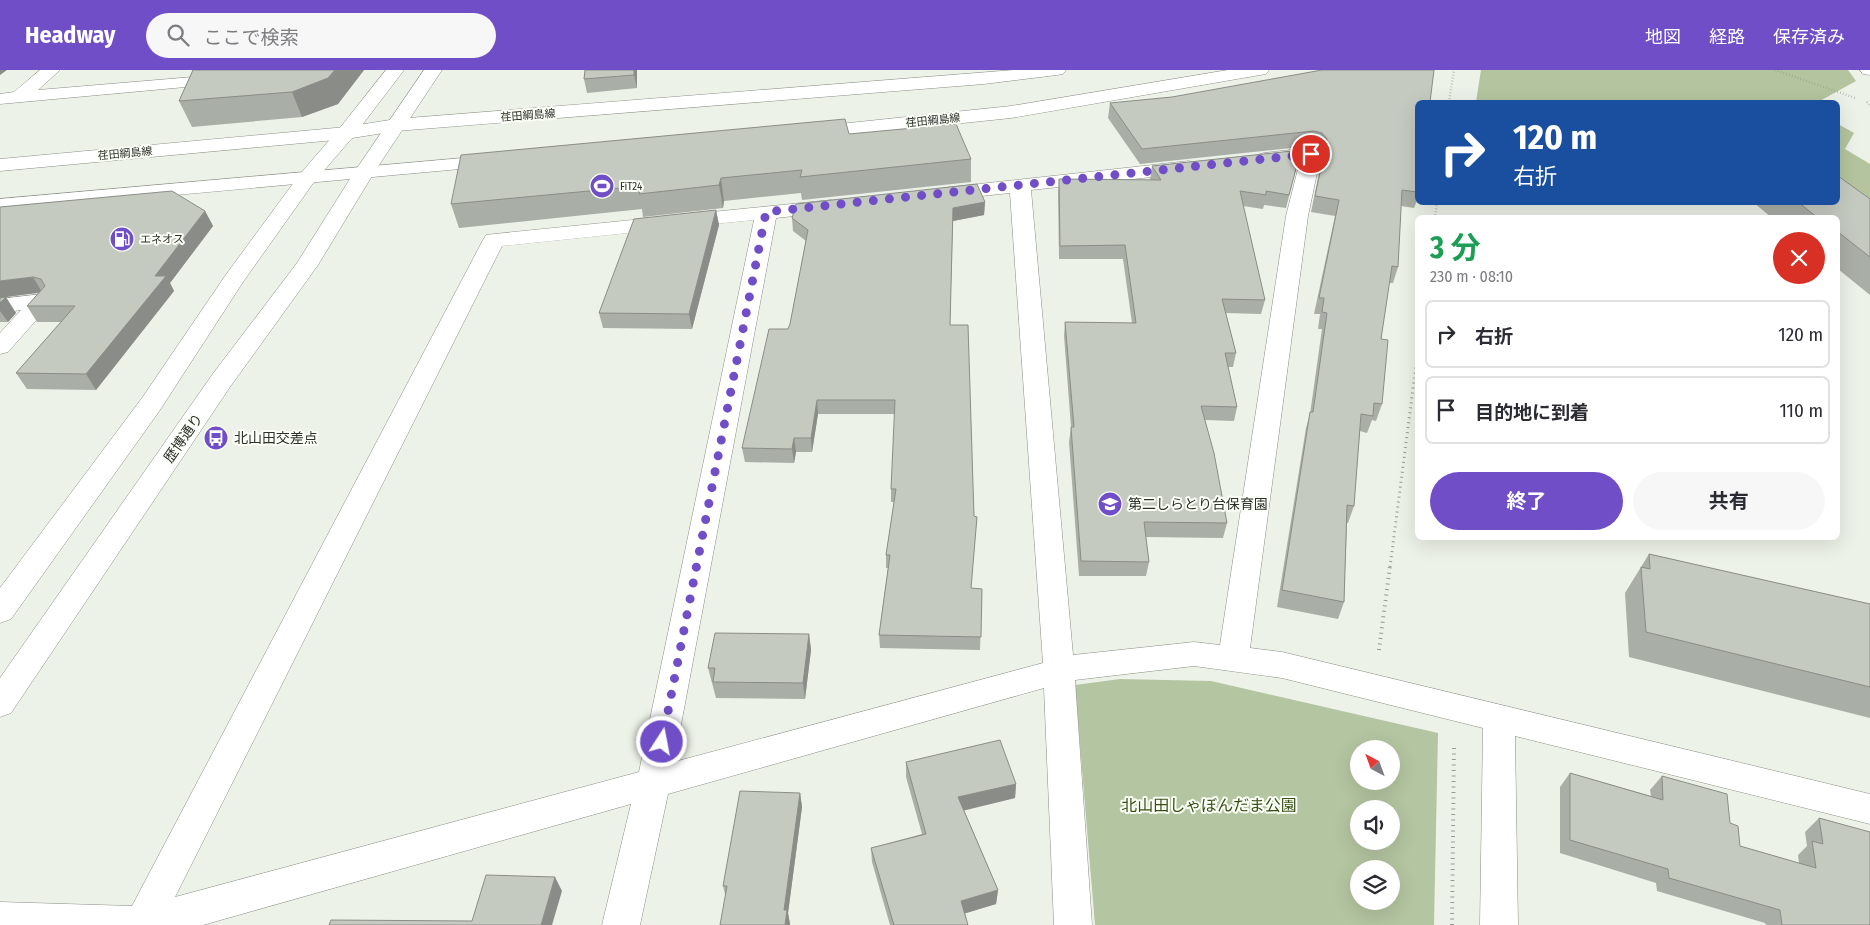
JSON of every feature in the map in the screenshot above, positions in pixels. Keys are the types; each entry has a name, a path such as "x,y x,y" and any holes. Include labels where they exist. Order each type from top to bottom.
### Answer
{"street":[{"path":"19,97 51,70"},
{"path":"0,99 262,75 267,70"},
{"path":"0,611 150,404 233,281 307,178 346,134 395,70"},
{"name":"歴博通り","path":"0,704 221,381 307,265 364,172 433,70"},
{"name":"荏田綱島線","path":"0,165 346,134 396,125 984,79 1057,70"},
{"name":"荏田綱島線","path":"788,135 1011,112 1260,70"},
{"path":"1233,659 1297,216 1311,154 1243,161"},
{"path":"0,205 519,159"},
{"path":"922,196 1214,164"},
{"path":"1020,186 1059,671 1073,925"},
{"path":"142,924 494,240 854,204"},
{"path":"621,925 654,781 766,212"},
{"path":"0,306 42,301 0,347"},
{"path":"0,920 142,924 654,781 1059,671 1075,667 1194,654 1282,665 1870,809"},
{"path":"1499,718 1499,925"}],"path":[{"path":"1450,100 1454,70"},
{"path":"1774,70 1858,98"},
{"path":"1374,687 1415,373"},
{"path":"1452,925 1454,736"}],"green space":[{"path":"1481,70 1848,70 1856,81 1822,100 1476,100"},
{"path":"1840,125 1854,133 1845,149 1870,164 1870,199 1840,179"},
{"name":"北山田しゃぼんだま公園","path":"1120,679 1211,681 1438,733 1434,925 1095,925 1075,685"}],"building":[{"path":"193,70 335,70 328,78 292,92 179,101"},
{"path":"585,70 634,70 634,75 584,79"},
{"path":"1322,70 1434,70 1430,100 1415,100 1415,192 1402,190 1398,267 1392,266 1381,339 1388,340 1382,404 1374,403 1373,416 1361,414 1354,506 1347,505 1344,602 1282,590 1310,412 1313,412 1327,313 1322,312 1324,298 1319,298 1339,200 1315,196 1327,139 1322,133 1314,131 1142,149 1110,103 1172,97"},
{"path":"845,119 849,134 956,124 971,159 800,177 802,170 721,178 719,185 639,194 642,186 451,204 461,155"},
{"path":"1301,150 1289,195 1266,191 1266,195 1240,191 1265,300 1222,299 1236,353 1225,353 1237,407 1201,406 1214,453 1227,523 1144,522 1149,562 1081,561 1071,427 1074,427 1065,322 1136,323 1125,245 1060,246 1059,179 1161,180 1152,166"},
{"path":"1840,177 1870,199 1870,257 1840,234 1840,215 1814,215 1802,205 1840,205"},
{"path":"977,184 985,202 953,208 950,325 968,325 974,516 977,517 971,588 982,589 981,637 879,635 890,555 886,555 896,489 891,489 895,400 817,400 811,438 794,438 792,449 742,448 769,329 788,329 790,324 808,230 792,218 796,204"},
{"path":"172,191 205,211 155,276 166,276 86,374 16,373 75,306 27,306 45,286 41,279 33,277 0,281 0,207"},
{"path":"716,210 689,314 599,313 634,219"},
{"path":"1649,554 1870,604 1870,687 1646,632 1641,567 1650,569"},
{"path":"715,633 809,634 803,683 713,682 715,668 708,668"},
{"path":"1000,740 1016,784 958,797 998,890 961,901 968,925 894,925 871,848 926,834 906,762"},
{"path":"1570,773 1663,800 1662,776 1727,794 1730,823 1738,826 1740,846 1816,868 1812,841 1823,844 1819,818 1870,832 1870,925 1782,925 1780,910 1669,878 1668,869 1570,840"},
{"path":"740,791 800,793 784,910 787,910 785,925 720,925 727,886 723,886"},
{"path":"486,875 555,877 541,925 329,925 331,920 472,921"}],"place":[{"name":"FiT24","path":"602,186"},
{"name":"エネオス","path":"122,239"},
{"name":"北山田交差点","path":"216,438"},
{"name":"第二しらとり台保育園","path":"1110,504"}],"route":[{"path":"662,742 766,212 1311,154"}]}
